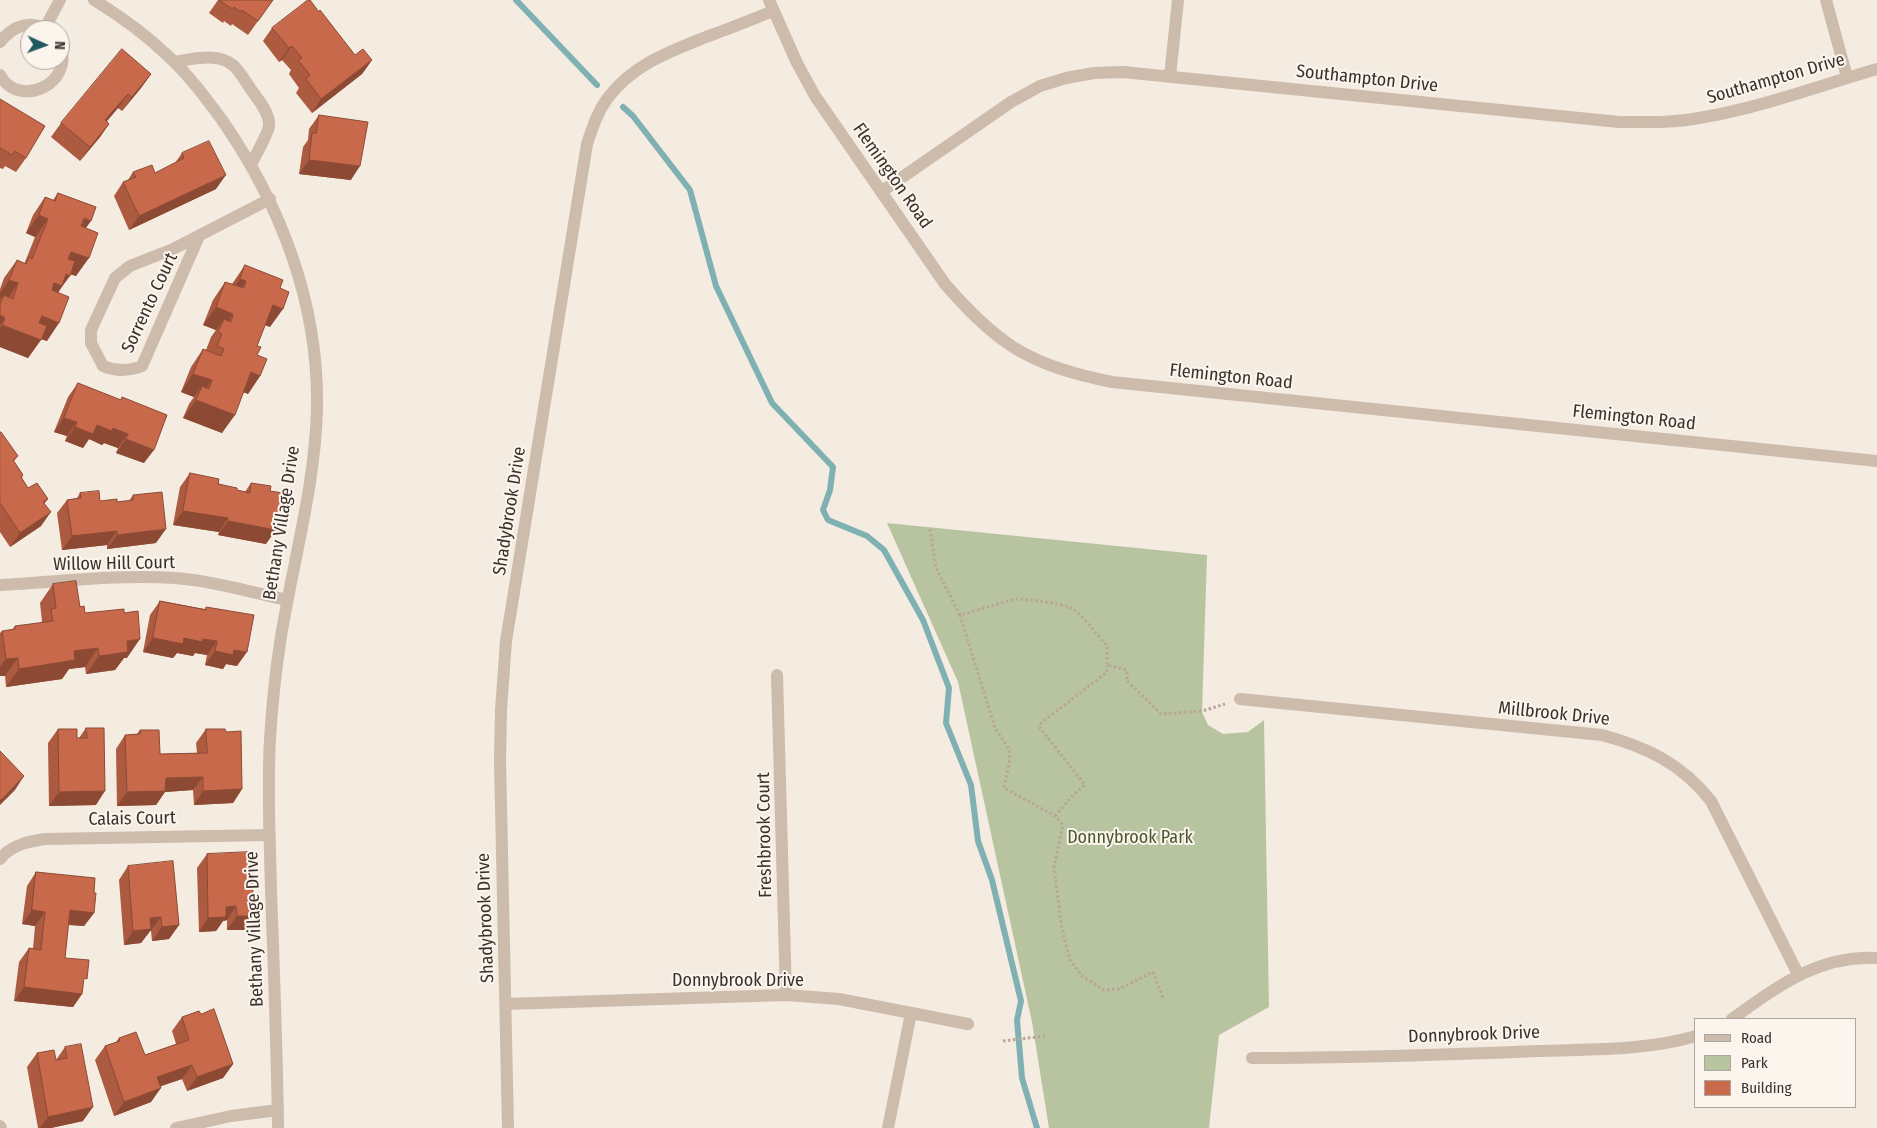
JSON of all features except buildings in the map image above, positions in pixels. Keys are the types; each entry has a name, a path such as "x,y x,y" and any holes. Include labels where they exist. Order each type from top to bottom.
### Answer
{"street":[{"path":"50,20 60,0"},
{"name":"Bethany Village Drive","path":"94,0 122,19 185,73 215,110 251,165 270,199 288,242 302,288 311,332 317,410 310,487 279,644 270,739 270,835 278,1128"},
{"path":"1170,76 1178,0"},
{"path":"1826,0 1847,77"},
{"name":"Flemington Road","path":"771,6 796,63 815,96 945,284 968,310 992,332 1014,348 1046,363 1078,375 1122,383 1877,460"},
{"name":"Shadybrook Drive","path":"508,1128 500,761 501,710 506,641 587,144 594,121 606,100 623,80 639,67 661,54 771,6"},
{"path":"0,42 7,32 20,26"},
{"path":"174,62 214,58 234,66 262,105 268,118 269,127 251,165"},
{"name":"Southampton Drive","path":"881,192 1011,102 1040,86 1066,78 1094,73 1123,72 1170,76 1609,121 1658,122 1698,118 1736,111 1877,69"},
{"path":"0,74 3,80 13,88 26,92 39,91 50,84 60,70"},
{"name":"Sorrento Court","path":"199,236 142,366 130,370 112,370 103,366 91,343 91,330 115,278 130,266 173,249 270,199"},
{"name":"Willow Hill Court","path":"0,586 143,577 177,578 287,600"},
{"name":"Freshbrook Court","path":"777,675 786,995"},
{"name":"Millbrook Drive","path":"1240,699 1602,735 1629,742 1654,753 1683,771 1698,784 1711,801 1798,974"},
{"name":"Calais Court","path":"0,860 15,847 30,841 46,839 270,835"},
{"path":"1733,1018 1798,974 1819,966 1844,960 1877,958"},
{"name":"Donnybrook Drive","path":"506,1004 786,995 838,1000 968,1024"},
{"path":"888,1128 911,1013"},
{"name":"Donnybrook Drive","path":"1252,1058 1508,1052 1648,1046 1676,1042 1694,1037"},
{"path":"176,1128 231,1116 278,1110"}],"path":[{"path":"930,528 936,568 960,615 995,728 1009,749 1010,759 1004,788 1055,816 1063,825 1054,867 1062,929 1070,960 1082,976 1104,990 1119,989 1153,972 1163,998"},
{"path":"960,615 1015,598 1070,608 1088,624 1107,646 1107,672 1040,724 1040,728 1085,785 1055,816"},
{"path":"1107,665 1127,670 1127,681 1161,714 1202,711 1240,699"},
{"path":"1004,1041 1045,1036"}],"green space":[{"name":"Donnybrook Park","path":"887,523 1207,555 1202,712 1208,725 1223,734 1248,732 1264,720 1269,1007 1219,1035 1209,1128 1049,1128 1032,1022 958,682"}],"waterway":[{"path":"516,0 597,85"},
{"path":"623,107 633,116 690,190 716,286 772,403 833,467 830,490 823,510 828,520 867,536 884,550 923,620 949,688 946,723 971,785 978,841 992,880 1021,1001 1017,1020 1022,1078 1037,1128"}]}
